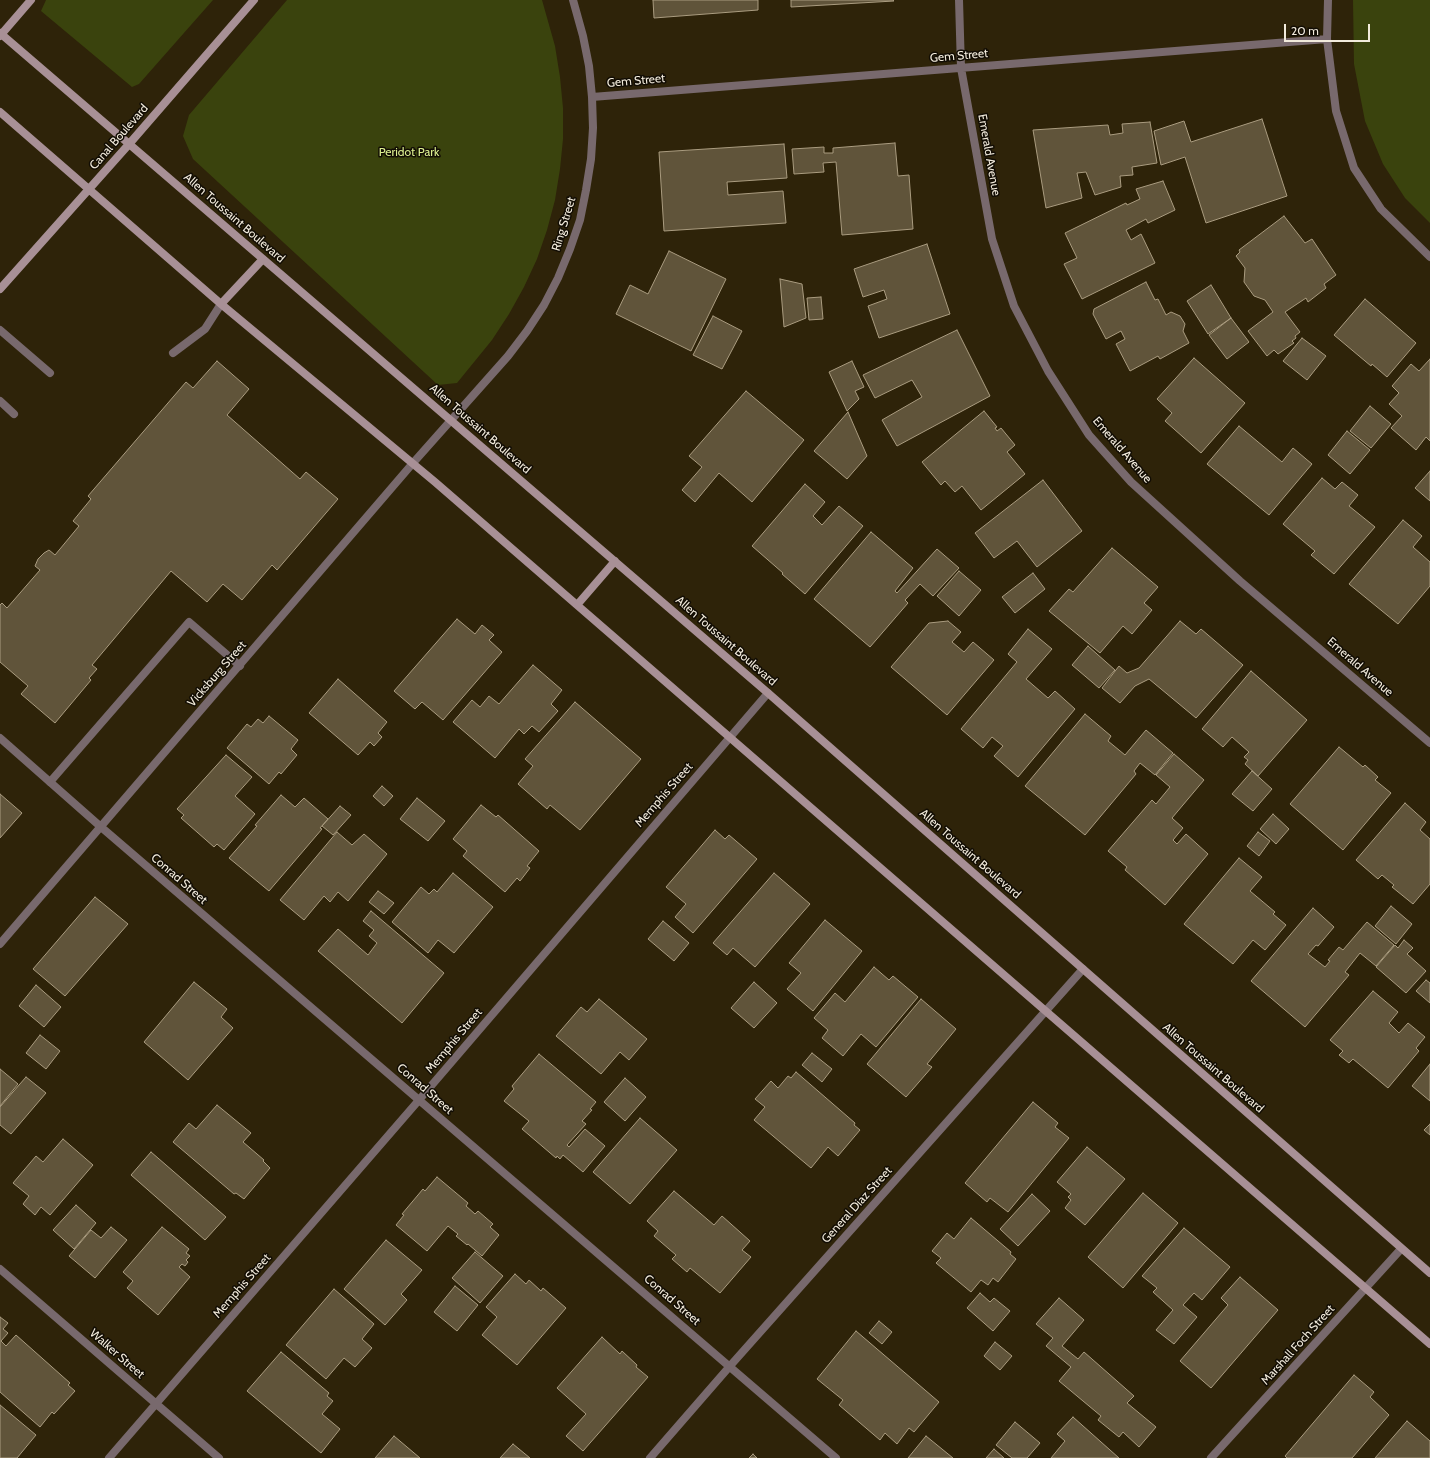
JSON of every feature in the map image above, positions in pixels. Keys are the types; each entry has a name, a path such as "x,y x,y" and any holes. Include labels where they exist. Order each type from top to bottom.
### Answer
{"main road":[{"path":"1,34 31,0"},
{"name":"Canal Boulevard","path":"0,289 130,143 254,0"},
{"name":"Allen Toussaint Boulevard","path":"1,34 130,143 768,693 1430,1273"},
{"path":"0,112 221,304 413,463 1430,1344"},
{"path":"221,304 263,259"},
{"path":"577,605 615,561"}],"street":[{"name":"Ring Street","path":"451,420 508,356 544,305 558,278 580,220 591,159 593,128 589,66 583,36 573,0"},
{"name":"Emerald Avenue","path":"959,0 961,68 992,239 1012,299 1048,371 1089,435 1132,482 1240,582 1430,743"},
{"path":"1328,0 1327,39 1336,111 1354,168 1381,209 1430,257"},
{"name":"Gem Street","path":"592,97 1327,39"},
{"path":"173,353 205,329 221,304"},
{"path":"0,330 50,373"},
{"path":"0,401 14,414"},
{"name":"Vicksburg Street","path":"0,944 451,420"},
{"path":"50,782 189,622 240,666"},
{"name":"Memphis Street","path":"109,1458 420,1100 768,693"},
{"name":"Conrad Street","path":"0,738 101,827 836,1458"},
{"name":"General Diaz Street","path":"650,1458 1083,969"},
{"name":"Marshall Foch Street","path":"1211,1458 1401,1249"},
{"name":"Walker Street","path":"0,1269 219,1458"}],"green space":[{"path":"46,0 213,0 139,84 132,87 41,11"},
{"name":"Peridot Park","path":"287,0 542,0 555,46 563,108 563,139 555,200 537,259 524,287 492,340 457,383 438,385 193,159 183,136 189,115"},
{"path":"1353,0 1430,0 1430,223 1405,198 1383,164 1365,121 1354,64"}],"building":[{"path":"653,0 758,0 758,10 654,18"},
{"path":"791,0 893,0 894,1 791,7"},
{"path":"1262,119 1287,196 1206,223 1185,157 1161,165 1154,131 1184,121 1191,142"},
{"path":"1150,122 1157,163 1132,167 1133,175 1120,176 1121,187 1095,195 1086,172 1077,173 1082,198 1046,208 1033,130 1108,125 1110,135 1123,133 1122,124"},
{"path":"895,143 898,176 909,175 913,229 842,235 836,162 823,163 824,172 794,174 792,149 824,147 824,153 833,153 833,148"},
{"path":"784,144 787,178 727,182 728,195 783,191 786,223 664,231 659,152"},
{"path":"1163,181 1175,210 1148,223 1146,219 1126,230 1131,240 1141,234 1155,263 1082,299 1064,264 1077,258 1065,233 1126,203 1127,205 1140,199 1136,189"},
{"path":"1284,216 1305,243 1312,239 1336,275 1324,284 1326,288 1308,302 1306,298 1285,312 1300,332 1292,341 1294,343 1278,354 1274,350 1267,356 1248,331 1273,312 1265,300 1254,296 1244,282 1245,268 1236,256 1240,252 1239,250"},
{"path":"927,244 950,314 879,338 868,306 887,299 884,290 863,297 854,269"},
{"path":"669,251 726,279 691,351 616,314 630,285 648,294"},
{"path":"780,279 802,284 806,318 784,327"},
{"path":"1146,282 1155,300 1158,299 1166,315 1171,312 1180,316 1185,324 1183,331 1189,343 1160,359 1158,356 1130,371 1116,344 1125,339 1121,331 1106,339 1093,314 1094,309"},
{"path":"1211,285 1231,318 1208,334 1187,301"},
{"path":"821,297 823,319 809,320 807,298"},
{"path":"1365,299 1416,343 1387,377 1372,364 1371,366 1334,335"},
{"path":"713,316 742,331 722,369 693,355"},
{"path":"1231,318 1249,342 1227,359 1209,335"},
{"path":"957,330 990,396 897,446 882,420 922,397 912,380 875,398 863,375"},
{"path":"1302,338 1326,356 1307,380 1283,361"},
{"path":"1194,358 1245,403 1201,453 1165,421 1172,413 1157,399"},
{"path":"1430,359 1430,441 1426,437 1416,450 1391,428 1402,416 1389,404 1399,393 1392,386 1411,364 1419,371"},
{"path":"217,361 249,389 227,415 300,479 306,472 338,499 277,570 272,565 242,600 223,584 207,602 171,571 92,665 97,669 89,678 91,680 55,723 21,694 28,686 0,662 0,605 2,603 7,608 40,570 35,566 38,559 44,553 49,550 55,555 79,526 73,521 91,499 88,496 186,382 193,388"},
{"path":"852,361 864,387 855,391 859,399 847,411 829,372"},
{"path":"746,391 804,440 752,502 719,473 695,502 682,490 702,467 689,456"},
{"path":"1370,406 1391,424 1371,448 1350,431"},
{"path":"984,411 997,427 995,428 997,431 1001,428 1015,445 1007,452 1025,474 981,510 962,486 955,492 945,481 941,485 922,462"},
{"path":"848,412 867,456 847,479 814,451"},
{"path":"1239,426 1282,462 1293,448 1312,464 1269,515 1207,464"},
{"path":"1347,431 1370,450 1350,474 1328,455"},
{"path":"1430,471 1430,501 1415,488"},
{"path":"1322,478 1335,489 1342,482 1358,495 1349,506 1375,527 1334,574 1311,555 1315,551 1283,524"},
{"path":"1043,480 1082,531 1037,567 1017,541 994,558 975,533"},
{"path":"805,484 825,502 813,516 822,525 839,506 863,526 805,594 752,546"},
{"path":"1403,520 1422,536 1413,547 1430,562 1430,586 1398,624 1349,584"},
{"path":"871,532 913,568 895,591 897,593 937,549 959,568 933,596 920,584 905,600 908,603 870,647 814,599"},
{"path":"1112,548 1158,587 1144,603 1152,610 1132,634 1123,626 1100,653 1049,611 1069,589 1073,592"},
{"path":"959,571 981,590 959,616 937,596"},
{"path":"1033,573 1045,589 1015,613 1002,597"},
{"path":"457,619 475,634 482,625 494,635 489,640 502,652 443,720 422,702 415,709 394,691"},
{"path":"948,621 961,632 952,642 964,652 973,642 994,660 947,715 891,667 929,623"},
{"path":"1180,621 1196,634 1201,629 1243,665 1196,718 1149,679 1135,686 1120,703 1102,688 1119,666 1127,673 1139,668"},
{"path":"1028,629 1052,649 1026,679 1048,698 1055,691 1075,709 1018,777 994,756 1003,746 992,737 983,748 961,729 1017,662 1008,654"},
{"path":"1088,646 1115,670 1099,688 1072,665"},
{"path":"533,665 562,690 551,704 558,711 539,732 532,726 524,734 519,729 495,758 453,722 472,700 480,707 489,696 499,704"},
{"path":"1251,671 1307,720 1258,776 1245,764 1248,760 1244,757 1249,752 1232,737 1223,747 1202,729"},
{"path":"338,679 387,722 378,733 382,737 374,746 370,742 358,755 309,713"},
{"path":"575,702 641,759 580,830 550,805 547,809 518,784 533,766 525,759"},
{"path":"1085,714 1111,736 1108,741 1125,755 1146,730 1173,753 1155,775 1140,763 1134,771 1136,774 1085,835 1025,786"},
{"path":"269,716 298,740 291,749 297,755 281,774 279,772 269,784 227,748 247,724 251,727 258,719 263,723"},
{"path":"1339,747 1363,767 1365,765 1378,777 1375,780 1391,793 1343,850 1290,804"},
{"path":"1174,754 1204,780 1172,818 1183,828 1173,840 1177,844 1186,834 1208,854 1165,905 1125,870 1127,867 1108,851 1152,800 1156,804 1170,787 1156,775"},
{"path":"226,755 252,777 235,796 255,814 224,850 217,844 214,847 181,818 184,815 177,809"},
{"path":"1252,771 1272,789 1253,811 1232,794"},
{"path":"382,786 393,796 384,806 373,796"},
{"path":"0,794 22,813 0,838"},
{"path":"281,795 295,807 304,798 328,819 320,828 322,829 269,891 229,858 257,826 255,825"},
{"path":"417,798 445,821 428,841 400,819"},
{"path":"1405,803 1426,822 1420,830 1430,839 1430,884 1413,904 1392,887 1394,885 1382,875 1378,879 1356,860"},
{"path":"481,805 496,817 498,815 539,851 527,866 530,868 520,881 517,878 505,892 463,856 467,851 453,839"},
{"path":"340,806 351,815 333,835 322,826"},
{"path":"1273,814 1289,829 1276,844 1260,829"},
{"path":"715,830 725,839 729,835 757,859 693,933 675,917 686,904 666,887"},
{"path":"337,832 352,845 364,834 387,854 348,901 338,892 330,902 324,896 304,920 280,900"},
{"path":"1258,832 1270,841 1259,856 1247,846"},
{"path":"1239,858 1262,877 1250,891 1275,912 1273,914 1286,925 1265,950 1253,940 1233,964 1184,924"},
{"path":"453,873 493,907 454,953 438,940 428,953 392,922 421,887 429,894 434,889 437,892"},
{"path":"774,873 810,904 755,967 733,948 727,955 713,943"},
{"path":"378,891 394,903 384,914 369,902"},
{"path":"95,897 128,924 65,996 33,969"},
{"path":"1391,906 1412,924 1396,944 1375,926"},
{"path":"1313,908 1334,927 1318,946 1316,945 1308,954 1325,967 1330,961 1328,960 1339,947 1343,950 1367,922 1394,945 1376,966 1360,953 1345,972 1349,975 1305,1027 1251,981"},
{"path":"371,911 444,973 402,1023 318,951 338,929 368,955 377,943 369,936 374,930 363,921"},
{"path":"825,920 862,951 813,1011 787,989 801,973 789,963"},
{"path":"663,921 689,943 674,961 648,939"},
{"path":"1404,940 1413,948 1407,954 1426,971 1406,993 1376,967 1395,945 1398,948"},
{"path":"874,967 889,980 893,976 918,997 876,1047 861,1034 843,1056 822,1038 828,1030 814,1018 835,993 845,1002"},
{"path":"1426,980 1430,983 1430,1003 1416,991"},
{"path":"194,982 227,1009 221,1017 233,1028 188,1080 144,1042"},
{"path":"754,982 777,1003 754,1028 731,1008"},
{"path":"36,985 61,1007 44,1027 19,1006"},
{"path":"1373,991 1398,1012 1389,1023 1399,1033 1408,1023 1425,1037 1416,1048 1419,1051 1388,1088 1353,1059 1349,1063 1339,1055 1343,1051 1330,1040"},
{"path":"599,999 647,1039 629,1060 620,1052 601,1074 556,1036 581,1007 587,1012"},
{"path":"921,999 956,1029 927,1064 932,1067 906,1097 867,1064"},
{"path":"40,1035 60,1051 46,1069 26,1053"},
{"path":"812,1053 832,1069 822,1082 802,1065"},
{"path":"539,1054 596,1102 590,1109 592,1110 582,1121 586,1124 567,1145 569,1147 585,1129 605,1146 583,1172 563,1155 560,1159 557,1156 556,1158 522,1129 529,1121 504,1101 514,1089 512,1086"},
{"path":"1430,1064 1430,1101 1412,1086"},
{"path":"0,1069 18,1084 0,1106"},
{"path":"796,1072 855,1123 854,1125 860,1130 838,1156 828,1147 811,1168 754,1120 765,1107 755,1099 771,1081 778,1088 788,1076 791,1078"},
{"path":"26,1077 46,1093 11,1134 0,1125 0,1107"},
{"path":"625,1078 646,1097 625,1121 604,1102"},
{"path":"1033,1102 1058,1123 1055,1127 1069,1138 1008,1212 990,1198 987,1202 965,1183"},
{"path":"217,1105 251,1133 243,1142 264,1160 263,1161 270,1168 244,1199 236,1193 234,1194 173,1142 189,1123 196,1129"},
{"path":"640,1118 677,1150 630,1204 593,1172"},
{"path":"1430,1124 1430,1135 1424,1130"},
{"path":"63,1139 93,1165 50,1215 41,1207 35,1215 23,1204 29,1196 13,1183 36,1156 43,1162"},
{"path":"1087,1147 1125,1179 1085,1225 1065,1208 1071,1200 1068,1197 1071,1194 1057,1182"},
{"path":"151,1152 226,1217 205,1240 131,1175"},
{"path":"437,1177 468,1203 466,1206 475,1214 478,1211 493,1224 490,1227 499,1235 482,1256 456,1236 458,1234 448,1226 427,1251 396,1225 404,1215 402,1214 423,1189 425,1191"},
{"path":"674,1191 714,1225 722,1216 750,1241 742,1250 751,1257 720,1293 690,1268 687,1272 672,1259 676,1255 654,1236 658,1231 647,1221"},
{"path":"1143,1193 1178,1223 1123,1288 1088,1257"},
{"path":"1032,1194 1050,1211 1018,1246 1000,1229"},
{"path":"76,1205 96,1223 74,1249 53,1230"},
{"path":"971,1218 1011,1252 1010,1254 1016,1259 998,1282 993,1278 988,1285 981,1280 971,1292 936,1263 941,1258 932,1251 947,1233 954,1239"},
{"path":"111,1227 127,1240 95,1278 69,1256 91,1230 101,1238"},
{"path":"162,1227 189,1249 186,1253 190,1256 186,1260 188,1262 185,1266 182,1264 179,1267 190,1277 158,1315 127,1288 133,1281 123,1272"},
{"path":"1184,1228 1230,1267 1202,1300 1194,1293 1183,1305 1197,1317 1174,1344 1156,1330 1173,1310 1153,1292 1157,1288 1142,1276"},
{"path":"386,1240 422,1270 401,1294 407,1300 385,1325 344,1289"},
{"path":"475,1252 503,1276 480,1303 452,1278"},
{"path":"515,1274 526,1284 529,1280 541,1291 543,1288 566,1308 517,1365 482,1335 497,1317 486,1307"},
{"path":"1240,1277 1278,1310 1211,1388 1180,1361 1228,1305 1221,1298"},
{"path":"455,1286 478,1305 457,1331 434,1312"},
{"path":"334,1289 374,1324 362,1339 372,1348 355,1367 344,1358 326,1379 286,1345"},
{"path":"980,1293 990,1302 994,1298 1010,1311 993,1331 967,1308"},
{"path":"1059,1298 1084,1320 1062,1346 1078,1359 1084,1352 1134,1396 1127,1403 1156,1427 1139,1447 1123,1432 1119,1437 1098,1420 1101,1416 1059,1381 1071,1367 1046,1346 1053,1338 1036,1324"},
{"path":"0,1317 8,1323 3,1329 8,1333 1,1341 6,1346 16,1335 70,1383 68,1385 75,1391 54,1414 52,1412 40,1427 0,1392"},
{"path":"879,1321 892,1332 882,1344 869,1333"},
{"path":"856,1331 939,1402 914,1432 909,1428 897,1444 885,1433 880,1440 839,1405 843,1400 817,1379"},
{"path":"602,1337 620,1354 622,1351 637,1365 636,1367 648,1377 583,1451 566,1436 586,1414 557,1388"},
{"path":"995,1342 1012,1356 1000,1370 984,1356"},
{"path":"281,1352 329,1393 327,1396 333,1401 322,1414 340,1429 321,1453 247,1391"},
{"path":"1354,1375 1374,1392 1370,1397 1389,1415 1352,1458 1287,1458 1285,1456"},
{"path":"0,1405 36,1435 17,1458 0,1458"},
{"path":"1073,1417 1119,1458 1051,1458 1065,1441 1057,1434"},
{"path":"1407,1421 1430,1441 1430,1458 1375,1458"},
{"path":"1015,1422 1040,1443 1027,1458 1012,1458 996,1445"},
{"path":"394,1436 420,1458 375,1458"},
{"path":"926,1436 953,1458 908,1458"},
{"path":"513,1444 530,1458 500,1458"},
{"path":"994,1449 1004,1458 986,1458"},
{"path":"753,1454 757,1458 749,1458"}]}
